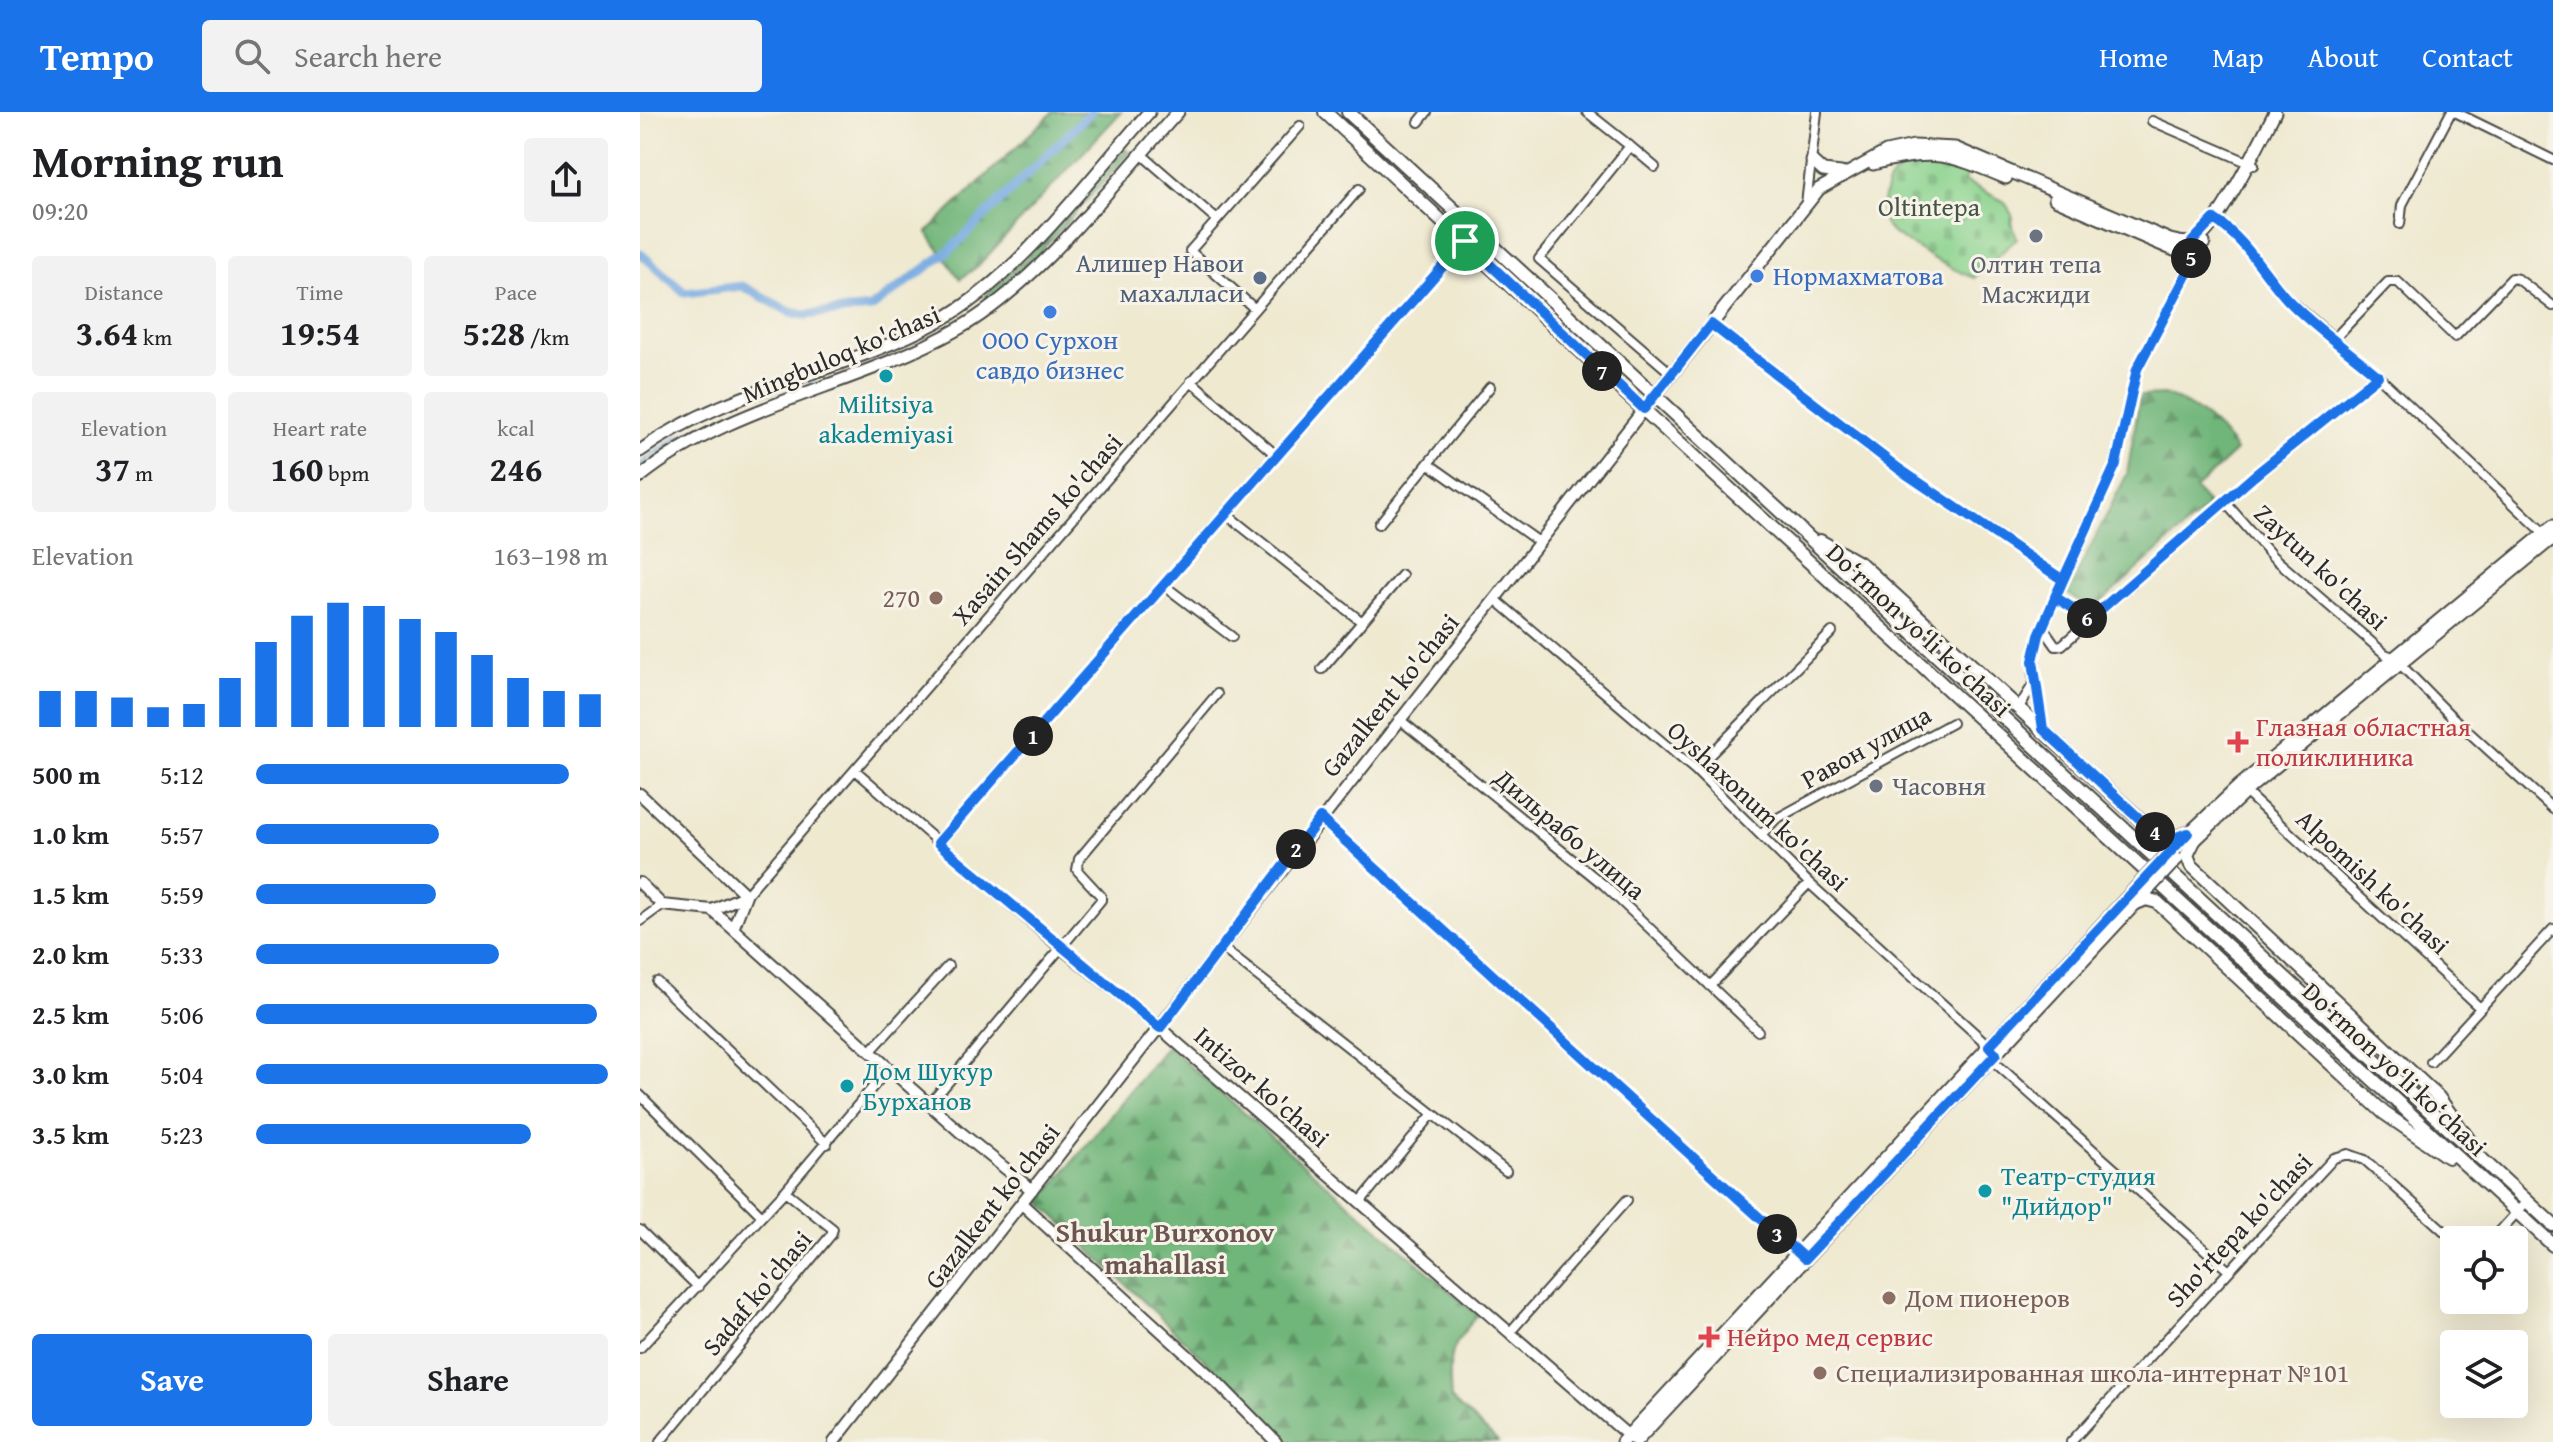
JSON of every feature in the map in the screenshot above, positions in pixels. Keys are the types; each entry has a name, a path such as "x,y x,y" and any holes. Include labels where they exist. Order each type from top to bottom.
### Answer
{"main road":[{"name":"Mingbuloq ko'chasi","path":"640,451 703,413 905,337 968,301 1020,255 1149,112"},
{"name":"Mingbuloq ko'chasi","path":"640,477 672,452 707,432 930,344 979,316 1045,258 1178,112"},
{"name":"Do‘rmon yo‘li ko‘chasi","path":"1325,112 2553,1245"},
{"name":"Do‘rmon yo‘li ko‘chasi","path":"1348,112 2553,1225"},
{"path":"2251,164 2275,112"},
{"path":"1812,161 1827,173 1848,172 1908,156 1945,155 2036,186 2168,248 2191,247 2206,241 2282,112"},
{"path":"1125,139 1140,153"},
{"name":"Gazalkent ko'chasi","path":"1644,409 1806,205 1824,185 1848,172"},
{"path":"968,301 979,316"},
{"path":"825,369 832,385"},
{"path":"1801,530 1862,565 2156,834 2170,839 2191,836"},
{"path":"1630,1440 2191,836 2242,789 2396,660 2551,536"},
{"path":"2191,836 2187,855 2191,865 2438,1097 2488,1165"},
{"path":"1990,1053 2134,904 2147,883"},
{"path":"2134,904 2146,899 2157,902 2384,1113 2478,1176"}],"street":[{"path":"1419,122 1427,112"},
{"path":"1587,112 1655,167"},
{"path":"1806,205 1817,112"},
{"path":"2400,224 2402,205 2453,112 2553,160"},
{"path":"2152,121 2251,164"},
{"path":"1255,309 1190,251 1300,126"},
{"path":"1630,146 1539,259 1672,374"},
{"path":"1140,153 1216,219"},
{"name":"Xasain Shams ko'chasi","path":"746,895 1359,189"},
{"path":"2217,221 2235,234 2287,298 2378,376 2551,536"},
{"path":"938,843 1166,587 1465,241"},
{"path":"2019,707 2031,692 2035,652 2042,626 2116,464 2137,369 2190,268 2191,247"},
{"path":"2334,339 2388,282 2398,282 2455,337 2512,278 2518,279 2553,306"},
{"path":"1711,324 1899,469 2063,580"},
{"path":"2042,626 2059,646 2225,502 2378,376"},
{"path":"1191,381 1277,456"},
{"path":"1379,524 1490,387"},
{"name":"Gazalkent ko'chasi","path":"834,1442 1160,1028 1320,818 1644,409"},
{"path":"1429,464 1539,542"},
{"name":"Zaytun ko'chasi","path":"2225,502 2272,556 2385,654 2396,660 2450,715 2553,809"},
{"path":"1226,514 1362,622"},
{"path":"1322,669 1402,575"},
{"path":"1166,587 1232,637"},
{"path":"2055,597 2090,619"},
{"name":"Oyshaxonum ko'chasi","path":"1495,599 1695,770 1809,883 1990,1053 2229,1271"},
{"path":"1695,770 1832,632"},
{"path":"2034,680 2043,729"},
{"path":"929,1105 1101,900 1101,896 1077,870 1079,859 1217,694"},
{"name":"Дильрабо улица","path":"1399,719 1604,885 1758,1031"},
{"name":"Равон улица","path":"1761,835 1776,819 1952,723"},
{"name":"Intizor ko'chasi","path":"855,770 1060,948 1160,1028 1361,1201 1511,1331 1630,1440"},
{"name":"Alpomish ko'chasi","path":"2242,789 2480,1008"},
{"path":"640,794 746,895"},
{"path":"1320,818 1801,1256"},
{"path":"640,883 662,905 712,910 746,895"},
{"path":"1710,986 1809,883"},
{"path":"733,929 746,895"},
{"path":"640,921 662,905"},
{"path":"712,910 929,1105 1032,1190"},
{"path":"2431,1062 2553,929"},
{"path":"1222,948 1431,1116 1506,1171"},
{"path":"870,1052 948,966"},
{"path":"657,982 827,1144"},
{"name":"Sadaf ko'chasi","path":"660,1442 833,1231 785,1191 889,1068"},
{"path":"640,1095 762,1216"},
{"path":"1361,1201 1431,1116"},
{"name":"Sho'rtepa ko'chasi","path":"2071,1442 2329,1162 2343,1155 2365,1160 2440,1227"},
{"path":"640,1348 785,1191"},
{"path":"1511,1331 1627,1200"},
{"path":"2504,1226 2527,1201"},
{"path":"1022,1204 1219,1384 1276,1442"},
{"path":"640,1230 698,1287"}],"green space":[{"path":"1053,112 1121,112 978,266 960,279 927,232"},
{"path":"1126,149 1130,153 1026,267 989,300 985,296 1030,254"},
{"name":"Oltintepa","path":"1923,163 1971,167 1964,181 2005,202 2013,217 2011,221 2017,238 1974,278 1901,238 1884,222 1883,203 1892,177 1905,168"},
{"path":"2166,395 2206,417 2236,451 2195,489 2209,506 2092,610 2067,593 2127,474 2140,396"},
{"path":"1167,1046 1478,1315 1452,1353 1451,1399 1498,1442 1290,1442 1040,1202"}],"waterway":[{"path":"640,253 685,293 742,286 790,312 805,315 871,308 949,251 1091,112"},
{"path":"640,465 676,438 815,382"}],"place":[{"name":"Олтин тепа Масжиди","path":"2036,236"},
{"name":"Нормахматова","path":"1757,276"},
{"name":"Алишер Навои махалласи","path":"1260,278"},
{"name":"ООО Сурхон савдо бизнес","path":"1050,312"},
{"name":"Militsiya akademiyasi","path":"886,376"},
{"name":"270","path":"936,598"},
{"name":"Глазная областная поликлиника","path":"2238,742"},
{"name":"Часовня","path":"1876,786"},
{"name":"Дом Шукур Бурханов","path":"847,1086"},
{"name":"Театр-студия \"Дийдор\"","path":"1985,1191"},
{"name":"Дом пионеров","path":"1889,1298"},
{"name":"Нейро мед сервис","path":"1709,1337"},
{"name":"Специализированная школа-интернат №101","path":"1820,1373"}],"district":[{"name":"Shukur Burxonov mahallasi","path":"1165,1248"}],"route":[{"path":"1465,241 1166,587 938,843 1060,948 1160,1028 1320,818 1805,1259 1996,1054 1989,1046 2188,833 2170,839 2156,834 2043,729 2033,667 2042,626 2055,597 2063,580 2116,464 2137,369 2190,268 2192,242 2202,236 2214,219 2219,222 2235,234 2299,310 2378,376 2254,476 2090,619 2055,597 2063,580 1899,469 1711,324 1644,409 1465,241"}]}
